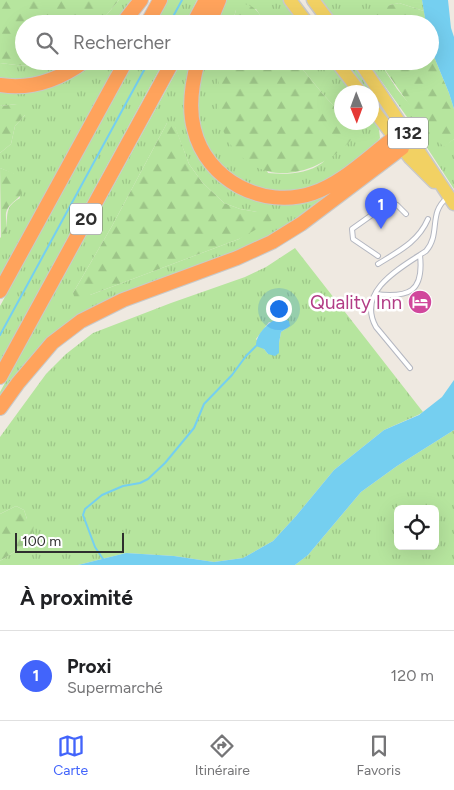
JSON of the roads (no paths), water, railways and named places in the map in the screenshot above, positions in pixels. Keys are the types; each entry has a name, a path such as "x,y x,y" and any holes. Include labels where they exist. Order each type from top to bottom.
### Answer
{"highway":[{"path":"129,15 141,0"},
{"path":"152,15 160,0"},
{"path":"198,15 206,0"},
{"path":"213,15 219,0"},
{"path":"0,85 25,86 46,83 71,70"},
{"name":"20","path":"0,291 121,70"},
{"name":"20","path":"0,377 167,70"},
{"path":"196,70 191,106 197,139 206,157 218,172 245,190 257,194 290,198 312,193 332,184 403,139"},
{"path":"0,408 18,382 41,356 61,336 81,321 123,300 237,258 272,242 308,219 403,139"}],"main road":[{"path":"290,0 301,15"},
{"path":"313,0 324,15"},
{"path":"343,70 355,85"},
{"name":"132","path":"364,70 418,167 451,200"},
{"name":"132","path":"379,115 403,139"}],"lane":[{"path":"410,368 376,327 372,320 371,308 375,294 392,274 430,246 433,238 436,210 440,202 451,200"},
{"path":"378,256 353,239 352,229 390,202 397,205 406,214"},
{"path":"378,264 416,239 428,219"},
{"path":"375,294 397,295 416,286 420,279 420,255"}],"water":[{"path":"422,0 448,0 451,28 454,37 454,109 439,69 439,15 424,15"},
{"path":"280,317 289,321 290,326 281,332 279,353 275,356 256,346 258,337 264,328"},
{"path":"454,380 454,430 397,466 361,492 308,555 295,565 78,565 126,553 174,556 214,562 243,558 273,541 334,470 384,430 419,415 442,397"}],"waterway":[{"path":"174,15 182,0"},
{"path":"0,335 144,70"},
{"path":"103,559 95,547 83,515 85,509 102,495 123,486 140,483 148,479 165,463 194,428 204,404 256,346"}],"place":[{"name":"Proxi","path":"381,229"},
{"name":"Quality Inn","path":"420,302"}]}
